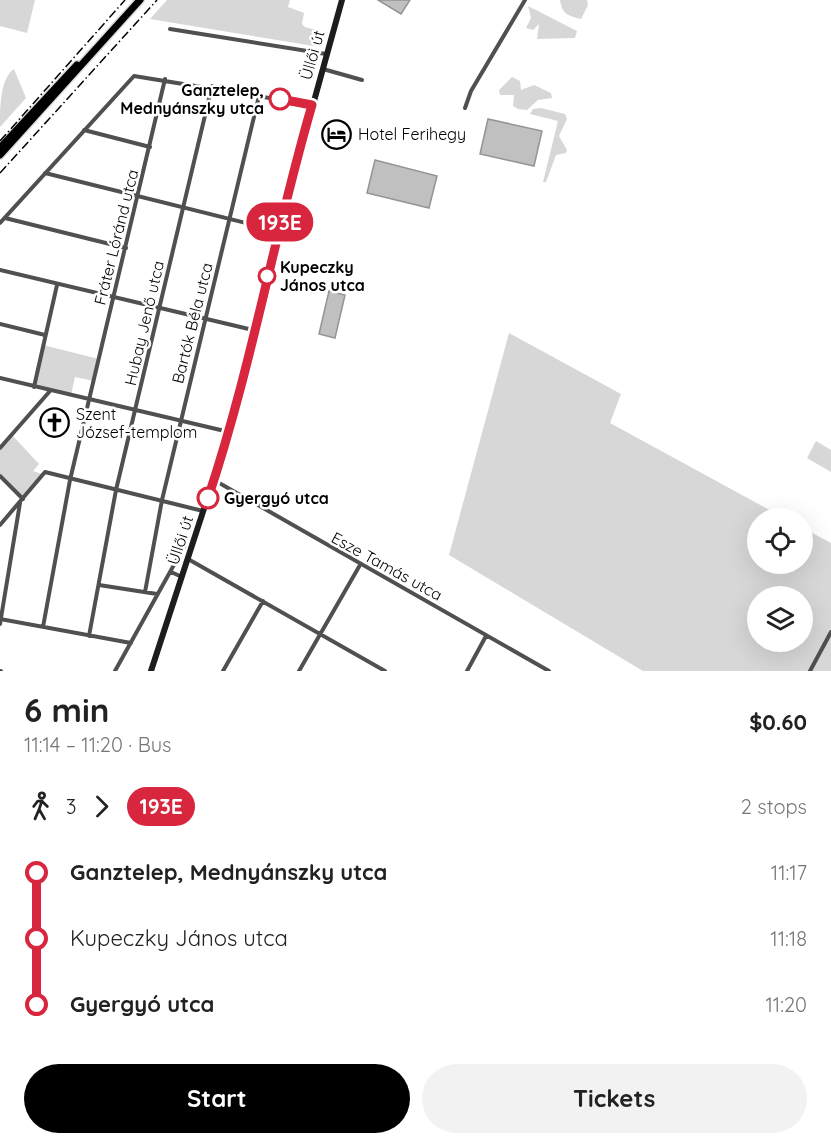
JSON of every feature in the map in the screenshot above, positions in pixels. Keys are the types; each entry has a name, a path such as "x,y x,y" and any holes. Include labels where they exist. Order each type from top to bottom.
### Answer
{"main road":[{"path":"0,148 134,0"},
{"path":"0,155 140,0"},
{"name":"Üllői út","path":"152,671 230,432 278,231 342,0"}],"street":[{"path":"465,108 471,91 525,0"},
{"path":"170,29 326,54"},
{"path":"322,69 362,80"},
{"path":"0,223 131,78 141,75 312,105"},
{"name":"Fráter Lóránd utca","path":"70,480 165,79"},
{"name":"Hubay Jenő utca","path":"89,636 116,490 212,86"},
{"name":"Bartók Béla utca","path":"145,592 162,500 259,96"},
{"path":"84,130 150,147"},
{"path":"45,173 278,231"},
{"path":"5,218 126,248"},
{"path":"0,270 254,330"},
{"path":"34,387 57,285"},
{"path":"0,324 45,334"},
{"path":"0,378 230,432"},
{"path":"0,448 50,391"},
{"path":"0,525 45,472 204,512"},
{"path":"0,476 22,500"},
{"path":"43,627 70,480"},
{"name":"Esze Tamás utca","path":"214,480 549,671"},
{"path":"22,500 0,621 131,643"},
{"path":"115,671 185,545"},
{"path":"188,559 385,671"},
{"path":"299,671 360,565"},
{"path":"171,572 182,577"},
{"path":"99,585 157,594"},
{"path":"223,671 263,601"},
{"path":"810,671 831,632"},
{"path":"466,671 486,636"}],"shaded area":[{"path":"0,0 35,0 27,33 0,26"},
{"path":"167,0 290,0 288,7 304,13 302,24 305,27 323,32 320,47 150,19"},
{"path":"560,0 587,0 588,5 581,19 566,14"},
{"path":"528,6 577,31 575,38 537,39 539,24 533,30 526,28 531,18"},
{"path":"14,69 26,98 0,127 3,86"},
{"path":"512,77 520,81 521,90 534,85 551,93 552,98 538,100 527,110 518,109 513,106 514,95 500,95 499,90"},
{"path":"541,108 565,114 567,119 559,136 567,150 566,153 556,155 546,182 543,182 558,121 530,114 533,109"},
{"path":"509,333 621,394 610,423 766,508 747,508 747,574 813,574 813,533 831,543 831,671 643,671 449,555"},
{"path":"43,345 99,359 94,381 75,377 71,395 34,387"},
{"path":"12,435 39,464 33,471 42,474 23,499 0,476 0,448"},
{"path":"816,441 831,450 831,472 807,458"}],"building":[{"path":"378,0 410,0 401,14"},
{"path":"488,119 542,131 534,166 480,154"},
{"path":"375,160 437,176 429,208 367,193"},
{"path":"329,291 345,295 335,338 319,334"}],"railway":[{"path":"0,141 125,0"},
{"path":"0,173 157,0"}],"bus line":[{"name":"193E","path":"208,498 230,432 270,260 312,105 280,99"}],"place":[{"name":"Ganztelep, Mednyánszky utca","path":"280,99"},
{"name":"Hotel Ferihegy","path":"337,134"},
{"name":"Kupeczky János utca","path":"267,276"},
{"name":"Szent József-templom","path":"55,423"},
{"name":"Gyergyó utca","path":"208,498"}]}
